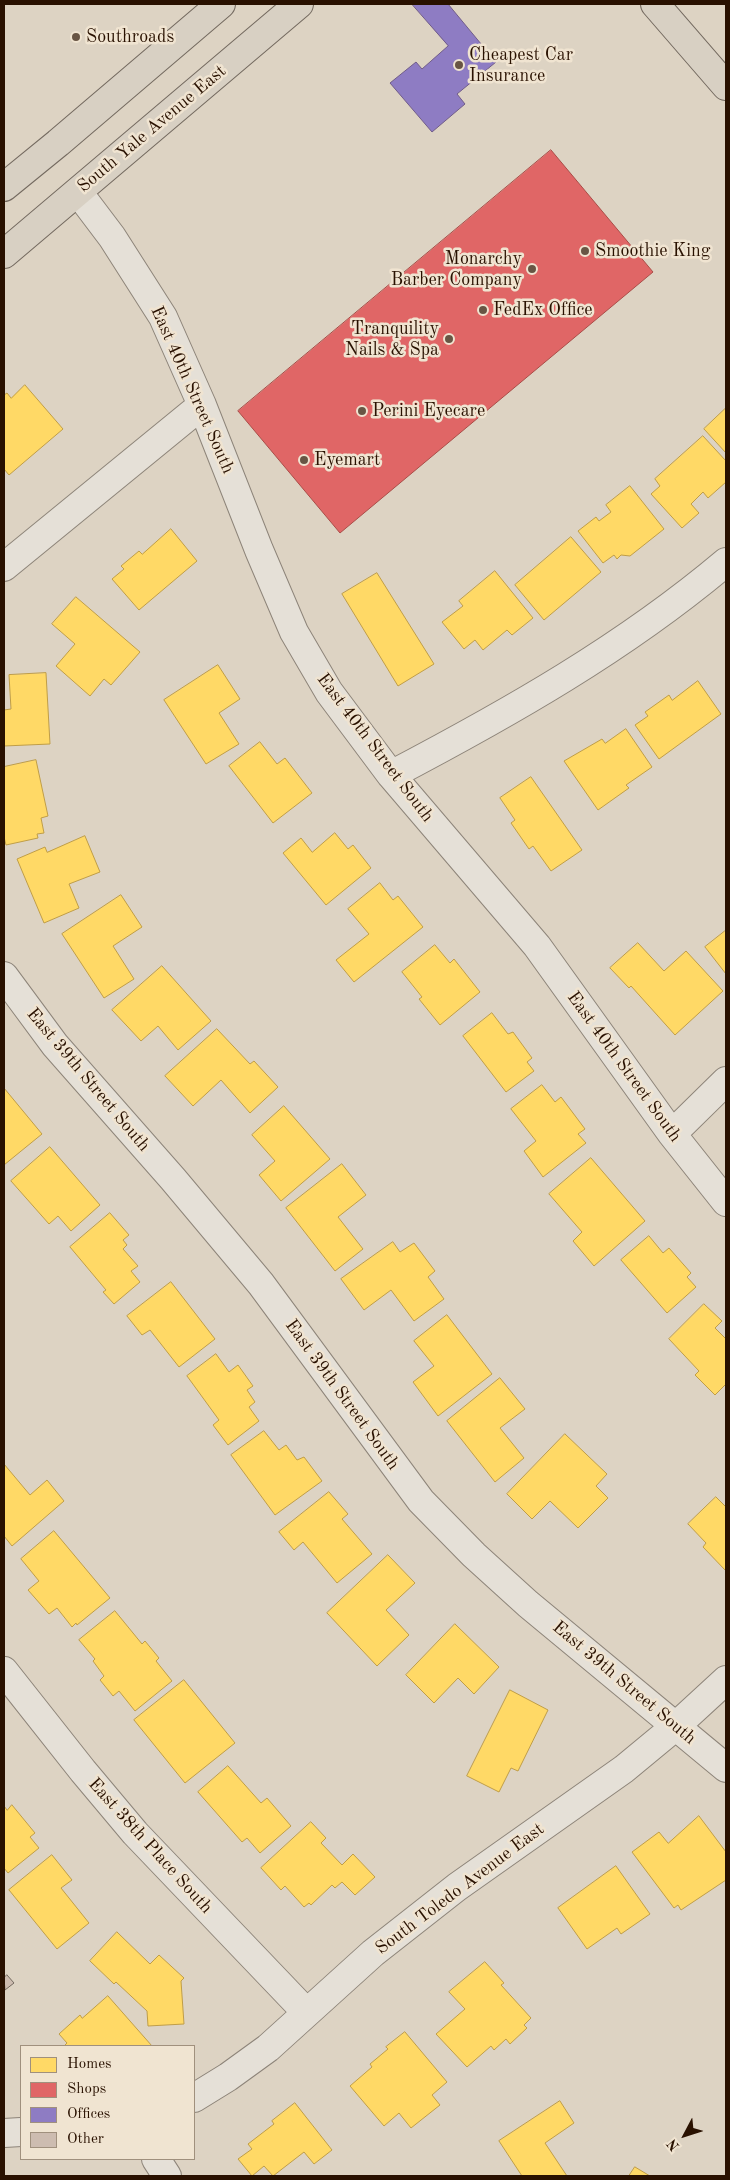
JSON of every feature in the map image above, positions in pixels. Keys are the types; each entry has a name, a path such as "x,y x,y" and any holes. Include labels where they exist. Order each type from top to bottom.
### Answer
{"main road":[{"path":"4,187 58,144 221,4"},
{"name":"South Yale Avenue East","path":"4,254 299,4"},
{"path":"655,4 726,86"}],"street":[{"name":"East 40th Street South","path":"78,192 112,237 163,318 202,405 259,550 294,632 329,692 392,776 537,946 672,1134 726,1202"},
{"path":"4,567 202,405"},
{"path":"392,776 494,721 593,661 690,592 726,562"},
{"name":"East 39th Street South","path":"4,976 55,1045 173,1179 260,1284 421,1501 474,1555 528,1604 726,1768"},
{"path":"672,1134 726,1081"},
{"name":"East 38th Place South","path":"4,1670 83,1771 135,1833 306,2012"},
{"name":"South Toledo Avenue East","path":"195,2097 228,2077 268,2048 374,1953 457,1887 624,1769 676,1726 726,1680"},
{"path":"4,2133 20,2132"},
{"path":"157,2160 167,2176"}],"building: Homes":[{"path":"25,385 63,429 9,475 4,469 4,395 7,393 11,398"},
{"path":"726,408 726,453 704,429"},
{"path":"703,436 726,461 726,482 708,498 703,492 691,504 699,513 682,528 651,494 660,486 655,479"},
{"path":"630,486 664,529 630,556 621,555 617,559 614,555 603,563 578,531 596,517 599,521 611,512 606,505"},
{"path":"171,529 197,561 139,610 112,579 124,569 121,566 139,551 142,554"},
{"path":"571,537 601,572 544,620 515,585"},
{"path":"495,571 533,618 512,635 507,630 483,650 475,640 464,649 442,622 463,606 459,601"},
{"path":"377,573 434,664 398,686 342,594"},
{"path":"76,597 140,652 111,685 104,679 90,696 56,666 75,644 52,624"},
{"path":"218,665 240,699 219,713 239,744 206,764 164,700"},
{"path":"46,673 50,744 4,746 4,710 11,709 9,675"},
{"path":"698,681 721,714 659,759 635,725 648,716 645,712 669,695 672,700"},
{"path":"626,729 652,767 626,785 629,788 598,810 564,761 602,739 605,743"},
{"path":"260,742 277,764 285,758 312,793 273,823 229,766"},
{"path":"36,760 48,816 41,818 44,833 37,834 38,838 6,845 4,837 4,767"},
{"path":"531,777 582,850 551,871 533,846 529,849 511,823 515,820 500,798"},
{"path":"335,833 348,849 353,845 371,868 326,905 283,853 301,838 312,852"},
{"path":"85,836 100,872 69,884 79,908 44,923 17,859 45,847 47,852"},
{"path":"380,883 393,900 398,896 423,927 354,982 336,960 369,934 348,909"},
{"path":"121,895 142,927 113,946 134,979 104,998 62,934"},
{"path":"726,931 726,974 705,947"},
{"path":"638,943 664,971 686,951 723,991 675,1035 631,986 629,988 610,968"},
{"path":"435,945 450,963 454,959 480,992 440,1025 419,999 422,997 402,972"},
{"path":"162,966 211,1021 178,1050 158,1026 141,1041 112,1010"},
{"path":"492,1013 508,1034 513,1032 532,1058 527,1062 534,1071 506,1092 463,1036"},
{"path":"217,1029 250,1064 254,1061 278,1087 250,1113 221,1080 193,1106 165,1076"},
{"path":"542,1085 555,1102 561,1097 585,1129 578,1134 586,1143 543,1177 524,1151 536,1141 511,1109"},
{"path":"4,1088 42,1134 4,1165"},
{"path":"284,1106 330,1159 281,1201 259,1175 275,1161 252,1135"},
{"path":"50,1147 100,1205 71,1231 58,1216 49,1224 11,1181"},
{"path":"591,1158 645,1221 594,1266 573,1241 582,1232 549,1194"},
{"path":"342,1164 366,1195 338,1217 363,1249 335,1271 286,1208"},
{"path":"110,1213 129,1235 123,1240 127,1245 123,1249 138,1266 131,1271 140,1282 114,1304 103,1292 106,1290 70,1247"},
{"path":"649,1236 663,1253 669,1248 691,1273 687,1277 696,1287 667,1313 621,1260"},
{"path":"393,1242 400,1252 414,1243 435,1271 428,1277 444,1299 414,1321 391,1290 364,1310 341,1279"},
{"path":"171,1282 215,1339 179,1367 150,1330 142,1335 127,1316"},
{"path":"704,1304 722,1321 715,1328 726,1339 726,1384 715,1395 695,1375 699,1371 669,1339"},
{"path":"447,1315 492,1374 438,1416 413,1382 434,1366 414,1341"},
{"path":"216,1354 229,1372 238,1365 253,1386 247,1390 255,1402 249,1407 259,1421 228,1445 213,1425 219,1420 187,1376"},
{"path":"500,1378 525,1409 500,1428 524,1458 495,1482 447,1421"},
{"path":"264,1431 279,1450 286,1445 297,1460 304,1457 322,1481 275,1515 231,1455"},
{"path":"565,1434 607,1474 596,1486 608,1498 578,1528 550,1501 532,1519 507,1494"},
{"path":"4,1464 30,1495 47,1480 64,1501 12,1546 4,1536"},
{"path":"329,1492 348,1514 342,1519 372,1554 337,1583 303,1542 294,1550 279,1532"},
{"path":"716,1497 726,1507 726,1571 703,1547 706,1543 688,1524"},
{"path":"54,1531 110,1598 72,1627 57,1608 49,1614 28,1590 39,1581 21,1559"},
{"path":"388,1555 415,1583 386,1610 409,1635 377,1666 327,1613"},
{"path":"115,1611 142,1644 145,1641 159,1658 156,1661 172,1681 135,1711 119,1691 113,1696 100,1680 104,1676 93,1661 95,1659 79,1640"},
{"path":"455,1624 499,1667 474,1694 458,1678 434,1703 406,1675"},
{"path":"184,1680 235,1743 185,1783 134,1720"},
{"path":"510,1690 548,1710 518,1771 511,1768 499,1792 467,1776"},
{"path":"228,1766 261,1803 267,1798 291,1826 260,1853 247,1838 242,1842 198,1792"},
{"path":"12,1805 35,1833 30,1837 39,1848 8,1873 4,1868 4,1806 7,1810"},
{"path":"699,1816 726,1852 726,1880 681,1910 678,1905 674,1908 632,1852 659,1832 668,1843"},
{"path":"311,1822 326,1838 321,1843 342,1865 353,1854 375,1877 355,1895 342,1882 335,1888 332,1885 311,1905 309,1903 304,1907 285,1886 281,1890 261,1868"},
{"path":"52,1855 72,1880 61,1888 89,1923 57,1949 9,1890"},
{"path":"616,1866 650,1914 621,1934 617,1928 587,1949 558,1908"},
{"path":"117,1932 150,1964 159,1955 184,1978 181,1981 184,2024 148,2026 147,2011 90,1961"},
{"path":"485,1962 504,1983 501,1985 531,2018 524,2025 527,2028 510,2044 506,2039 494,2050 491,2046 467,2067 436,2034 465,2009 449,1992"},
{"path":"108,1996 151,2045 65,2045 67,2043 59,2034 80,2015 82,2018"},
{"path":"405,2032 447,2082 432,2095 440,2105 411,2128 399,2113 384,2126 350,2086 372,2067 370,2064 388,2049 386,2047"},
{"path":"560,2101 574,2123 545,2143 567,2176 522,2176 499,2141"},
{"path":"295,2103 332,2150 314,2164 304,2152 273,2176 264,2166 252,2176 238,2159 252,2149 248,2144 274,2124 272,2121"},
{"path":"635,2167 650,2176 629,2176"}],"building: Shops":[{"path":"551,150 653,272 340,533 238,411"}],"building: Offices":[{"name":"Cheapest Car Insurance","path":"412,4 448,4 496,62 457,94 465,104 432,132 390,83 416,62 422,69 448,46"}],"building: Other":[{"path":"7,1975 14,1983 5,1990 4,1978"}],"place":[{"name":"Southroads","path":"76,37"},
{"name":"Cheapest Car Insurance","path":"459,65"},
{"name":"Smoothie King","path":"585,251"},
{"name":"Monarchy Barber Company","path":"532,269"},
{"name":"FedEx Office","path":"483,310"},
{"name":"Tranquility Nails & Spa","path":"449,339"},
{"name":"Perini Eyecare","path":"362,411"},
{"name":"Eyemart","path":"304,460"}]}
